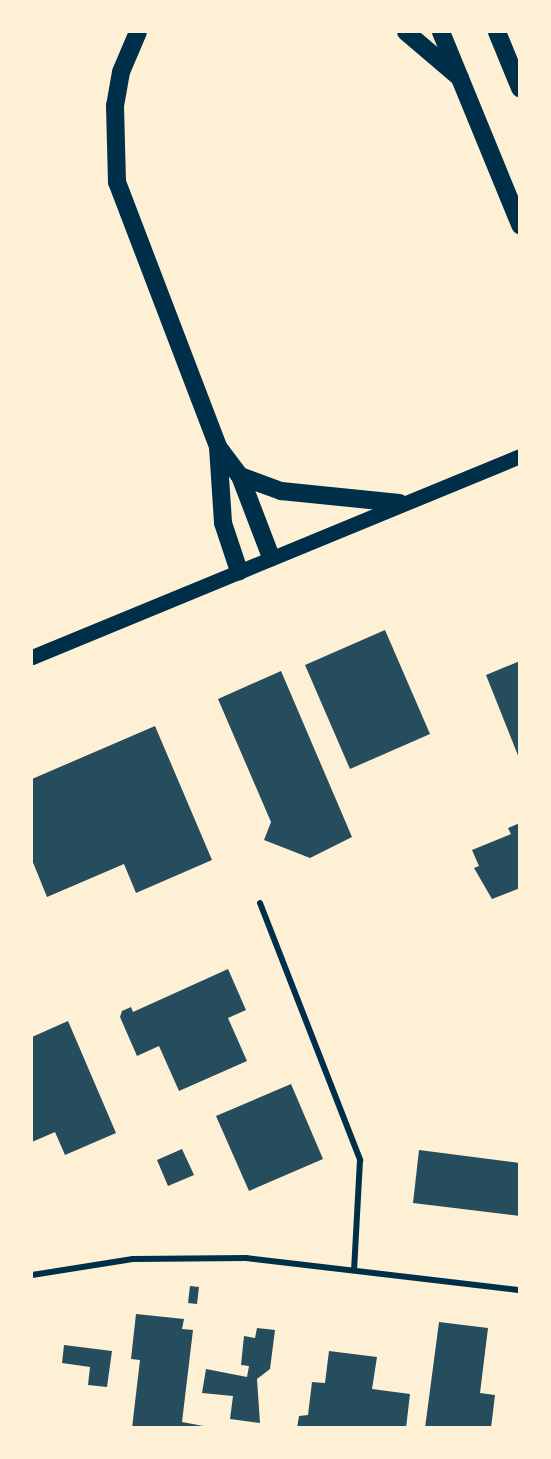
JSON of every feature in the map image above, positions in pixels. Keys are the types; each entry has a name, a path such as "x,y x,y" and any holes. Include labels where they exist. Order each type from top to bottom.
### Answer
{"highway":[{"path":"138,32 121,72 116,106 117,182 218,447 240,476 271,557"},
{"path":"406,32 460,78"},
{"path":"441,32 519,225"},
{"path":"497,32 519,88"},
{"path":"506,56 511,32"},
{"path":"218,447 223,523 239,571"},
{"path":"240,476 281,491 399,503"}],"main road":[{"path":"32,657 399,503 519,456"}],"street":[{"path":"260,903 360,1160 354,1270"},
{"path":"32,1275 133,1259 246,1258 519,1290"}],"building":[{"path":"385,630 430,734 350,769 305,665"},
{"path":"520,661 520,758 519,758 486,675"},
{"path":"281,671 352,837 310,858 264,840 271,822 218,699"},
{"path":"155,726 212,860 136,893 124,864 47,897 32,860 32,779"},
{"path":"520,823 520,888 492,899 474,868 479,866 472,850 511,834 508,828"},
{"path":"228,969 246,1010 228,1018 247,1061 179,1091 159,1046 137,1056 120,1017 122,1011 131,1007 133,1012"},
{"path":"68,1021 116,1133 65,1155 55,1132 32,1142 32,1037"},
{"path":"291,1084 323,1159 249,1191 216,1116"},
{"path":"182,1149 194,1175 168,1186 157,1160"},
{"path":"419,1150 520,1163 520,1216 413,1203"},
{"path":"190,1286 199,1287 197,1304 188,1303"},
{"path":"136,1314 184,1319 182,1329 193,1330 182,1422 214,1428 132,1428 140,1360 131,1359"},
{"path":"439,1322 488,1328 480,1393 495,1395 491,1428 425,1428"},
{"path":"257,1328 275,1330 270,1369 257,1379 260,1423 230,1419 233,1396 202,1393 206,1369 247,1377 249,1366 241,1365 244,1336 255,1338"},
{"path":"64,1345 112,1351 107,1387 88,1385 90,1367 62,1363"},
{"path":"329,1351 377,1357 372,1389 410,1394 406,1428 297,1428 299,1416 308,1415 312,1382 325,1383"}]}
